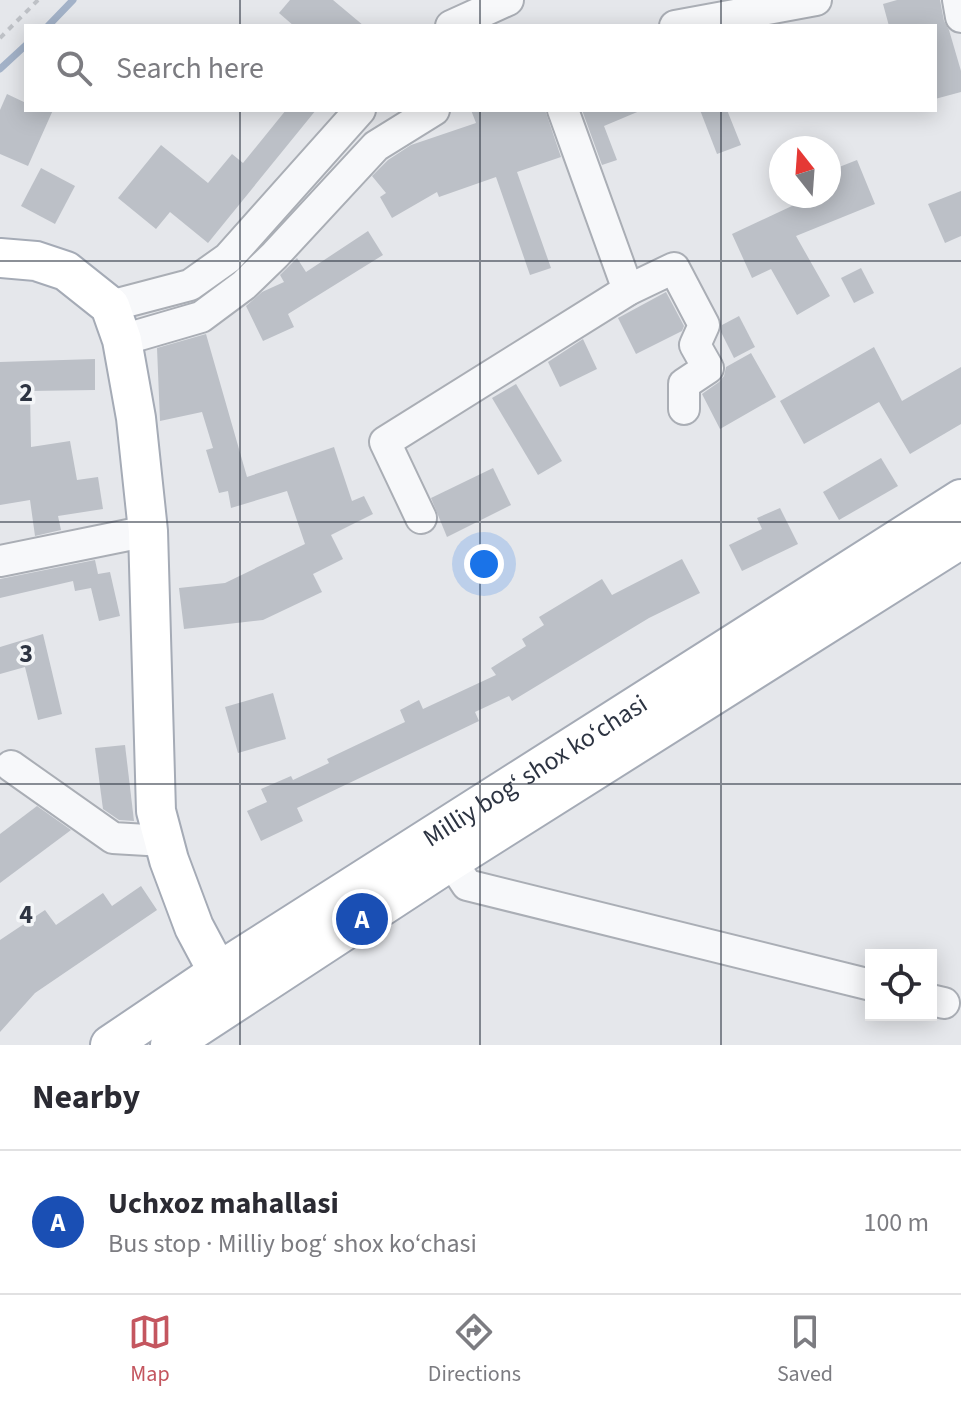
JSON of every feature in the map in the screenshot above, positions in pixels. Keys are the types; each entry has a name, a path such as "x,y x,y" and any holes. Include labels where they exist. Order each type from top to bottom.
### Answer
{"main road":[{"path":"0,258 36,261 66,271 116,323 136,418 148,531 156,811 194,927 229,986"},
{"name":"Milliy bog‘ shox ko‘chasi","path":"170,1045 229,986 851,588 961,499"},
{"name":"Milliy bog‘ shox ko‘chasi","path":"851,588 961,539"},
{"name":"Milliy bog‘ shox ko‘chasi","path":"110,1045 229,986 451,861 700,685"}],"street":[{"path":"455,24 508,0"},
{"path":"686,24 816,0"},
{"path":"958,0 961,17"},
{"path":"116,323 190,285 228,258 358,112"},
{"path":"116,323 201,317 244,285 275,255 376,146 431,112"},
{"path":"564,112 628,290"},
{"path":"421,518 385,442 628,290 674,268 704,325 695,345 708,368 684,384 684,409"},
{"path":"0,561 148,531"},
{"path":"11,766 113,838 164,841"},
{"path":"451,861 467,885 865,984"}],"path":[{"path":"0,38 38,0"}],"building":[{"path":"290,0 333,0 362,24 292,24 279,13"},
{"path":"897,0 940,0 961,71 961,92 937,98 937,24 888,24 883,4"},
{"path":"7,94 24,102 24,112 52,112 28,166 0,154 0,110"},
{"path":"284,112 314,112 208,243 170,212 156,229 118,198 161,145 208,183 232,154 243,163"},
{"path":"472,112 546,112 561,157 517,172 551,268 530,275 496,177 439,197 437,192 392,218 380,197 386,193 372,176 388,160 411,145 476,123"},
{"path":"583,112 637,112 604,126 617,160 602,165"},
{"path":"701,112 728,112 741,145 717,154"},
{"path":"857,160 875,204 796,236 830,296 797,315 771,269 752,278 732,234 788,208 841,208 841,166"},
{"path":"41,168 75,186 55,224 21,206"},
{"path":"961,191 961,236 945,243 928,204"},
{"path":"368,231 383,255 288,314 294,327 263,341 246,306 262,292 284,282 280,275 297,258 306,272"},
{"path":"861,268 874,293 854,303 841,278"},
{"path":"666,292 684,326 682,331 636,354 618,318"},
{"path":"739,316 755,347 734,358 721,332 722,325"},
{"path":"206,334 247,477 334,447 352,501 364,496 373,514 331,535 343,559 313,574 322,592 263,620 184,629 179,588 225,583 305,544 287,491 231,508 228,491 219,493 206,450 213,448 202,412 160,421 157,348"},
{"path":"583,339 597,369 560,387 548,362"},
{"path":"874,347 902,401 961,367 961,424 910,454 879,402 804,444 780,401"},
{"path":"751,353 776,397 720,429 702,394 719,382 726,367"},
{"path":"95,359 95,390 30,391 31,447 70,441 77,480 98,477 103,509 58,516 61,530 35,536 30,500 0,505 0,362"},
{"path":"516,384 562,461 538,475 492,398"},
{"path":"881,458 898,486 839,520 823,492"},
{"path":"493,468 511,505 447,537 431,498"},
{"path":"780,508 798,544 742,571 729,545 762,529 757,518"},
{"path":"682,559 700,593 649,618 512,701 509,696 475,712 479,721 297,808 303,821 261,841 247,811 267,802 261,789 291,776 293,780 329,763 327,759 405,722 400,710 419,700 423,709 496,675 491,668 526,646 522,639 544,625 539,617 602,579 612,595"},
{"path":"95,560 98,574 110,572 120,616 99,621 91,588 75,591 73,581 0,598 0,579"},
{"path":"43,634 62,714 38,720 25,667 0,674 0,647"},
{"path":"273,693 286,739 238,753 225,707"},
{"path":"125,745 134,821 119,820 103,809 95,748"},
{"path":"37,806 71,830 0,883 0,834"},
{"path":"141,886 157,910 35,993 0,1032 0,940 45,910 56,925 103,893 112,906"}],"waterway":[{"path":"50,24 73,0"},
{"path":"0,69 24,47"}],"place":[{"name":"Uchxoz mahallasi","path":"362,919"}]}
